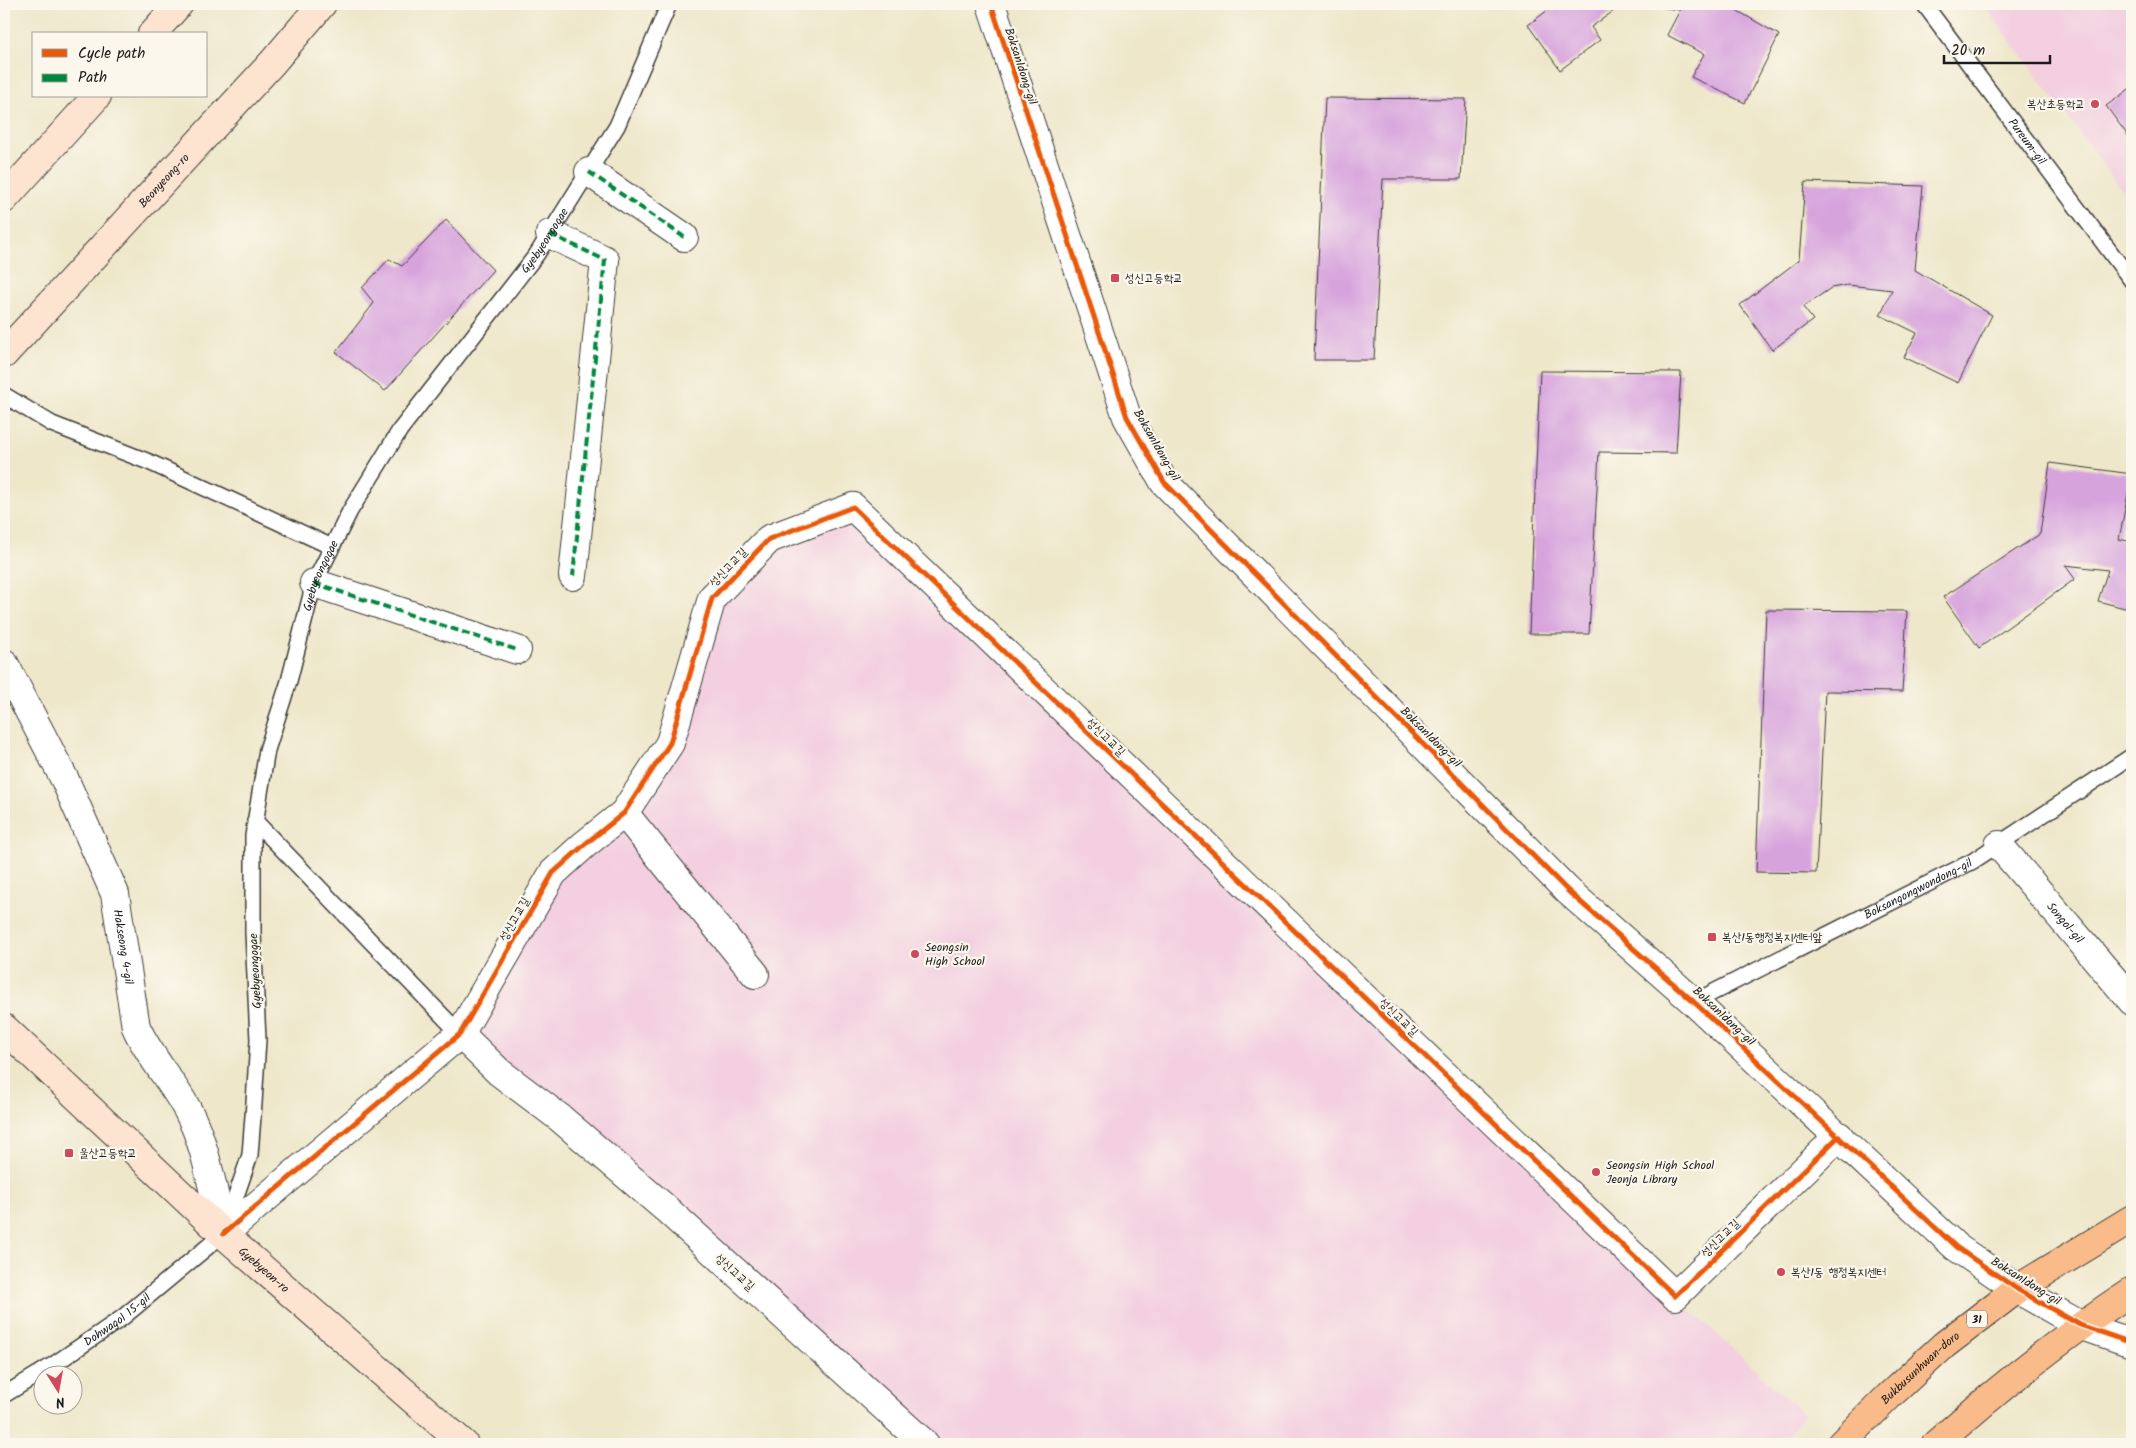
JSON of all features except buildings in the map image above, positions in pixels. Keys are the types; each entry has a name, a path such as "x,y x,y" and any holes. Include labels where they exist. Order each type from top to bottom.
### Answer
{"main road":[{"path":"154,32 179,4"},
{"name":"Beonyeong-ro","path":"4,354 272,63 322,4"},
{"path":"4,199 95,98"},
{"name":"Gyebyeon-ro","path":"4,1028 222,1234 464,1444"},
{"name":"Bukbusunhwan-doro","path":"1841,1444 1888,1396 1944,1344 2017,1289 2132,1219"},
{"path":"1936,1444 1990,1397 2080,1325 2132,1291"}],"street":[{"name":"Boksan1dong-gil","path":"992,4 1127,417 1164,482 1568,891 1694,1002 1956,1247 2017,1289 2080,1325 2132,1343"},
{"path":"589,172 684,237"},
{"path":"550,234 605,260 573,576"},
{"name":"성신고교길","path":"925,1444 665,1208 560,1118 499,1072 460,1034 553,873 584,844 624,813 670,742 712,598 769,539 853,507 1675,1296 1839,1136"},
{"path":"314,583 516,650"},
{"name":"Hakseong 4-gil","path":"4,663 66,780 115,894 136,1027 145,1047 166,1074 188,1110 200,1143 222,1234"},
{"path":"624,813 755,974"},
{"name":"Songol-gil","path":"1999,845 2132,1001"},
{"path":"222,1234 460,1034"}],"lane":[{"name":"Gyebyeongogae","path":"222,1234 250,1154 258,1040 253,934 253,836 255,821 267,750 289,681 314,583 350,511 400,430 532,261 589,172 617,126 668,4"},
{"name":"Pureum-gil","path":"1924,4 2132,281"},
{"path":"4,395 52,424 148,462 332,547"},
{"name":"Boksangongwondong-gil","path":"1694,1002 1973,861 2132,756"},
{"path":"255,821 460,1034"},
{"name":"Dohwagol 15-gil","path":"4,1395 53,1365 122,1318 222,1234"}],"shaded area":[{"name":"복산초등학교","path":"1983,4 2132,4 2132,203"},
{"name":"Seongsin High School","path":"853,507 1675,1296 1805,1415 1780,1444 941,1444 560,1118 469,1035 553,873 648,778 712,598 769,539"}],"marked path":[{"path":"589,172 684,237"},
{"path":"550,234 605,260 573,576"},
{"path":"314,583 517,650"}],"cycle path":[{"path":"991,4 1127,417 1164,482 1568,891 1694,1002 1956,1247 2017,1289 2080,1325 2132,1343"},
{"path":"223,1234 460,1034 553,873 624,813 670,743 712,598 769,539 853,507 1675,1296 1839,1136"}],"place":[{"name":"복산초등학교","path":"2095,104"},
{"name":"성신고등학교","path":"1115,278"},
{"name":"복산1동행정복지센터앞","path":"1712,937"},
{"name":"Seongsin High School","path":"915,954"},
{"name":"울산고등학교","path":"69,1153"},
{"name":"Seongsin High School Jeonja Library","path":"1596,1172"},
{"name":"복산1동 행정복지센터","path":"1781,1272"}]}
